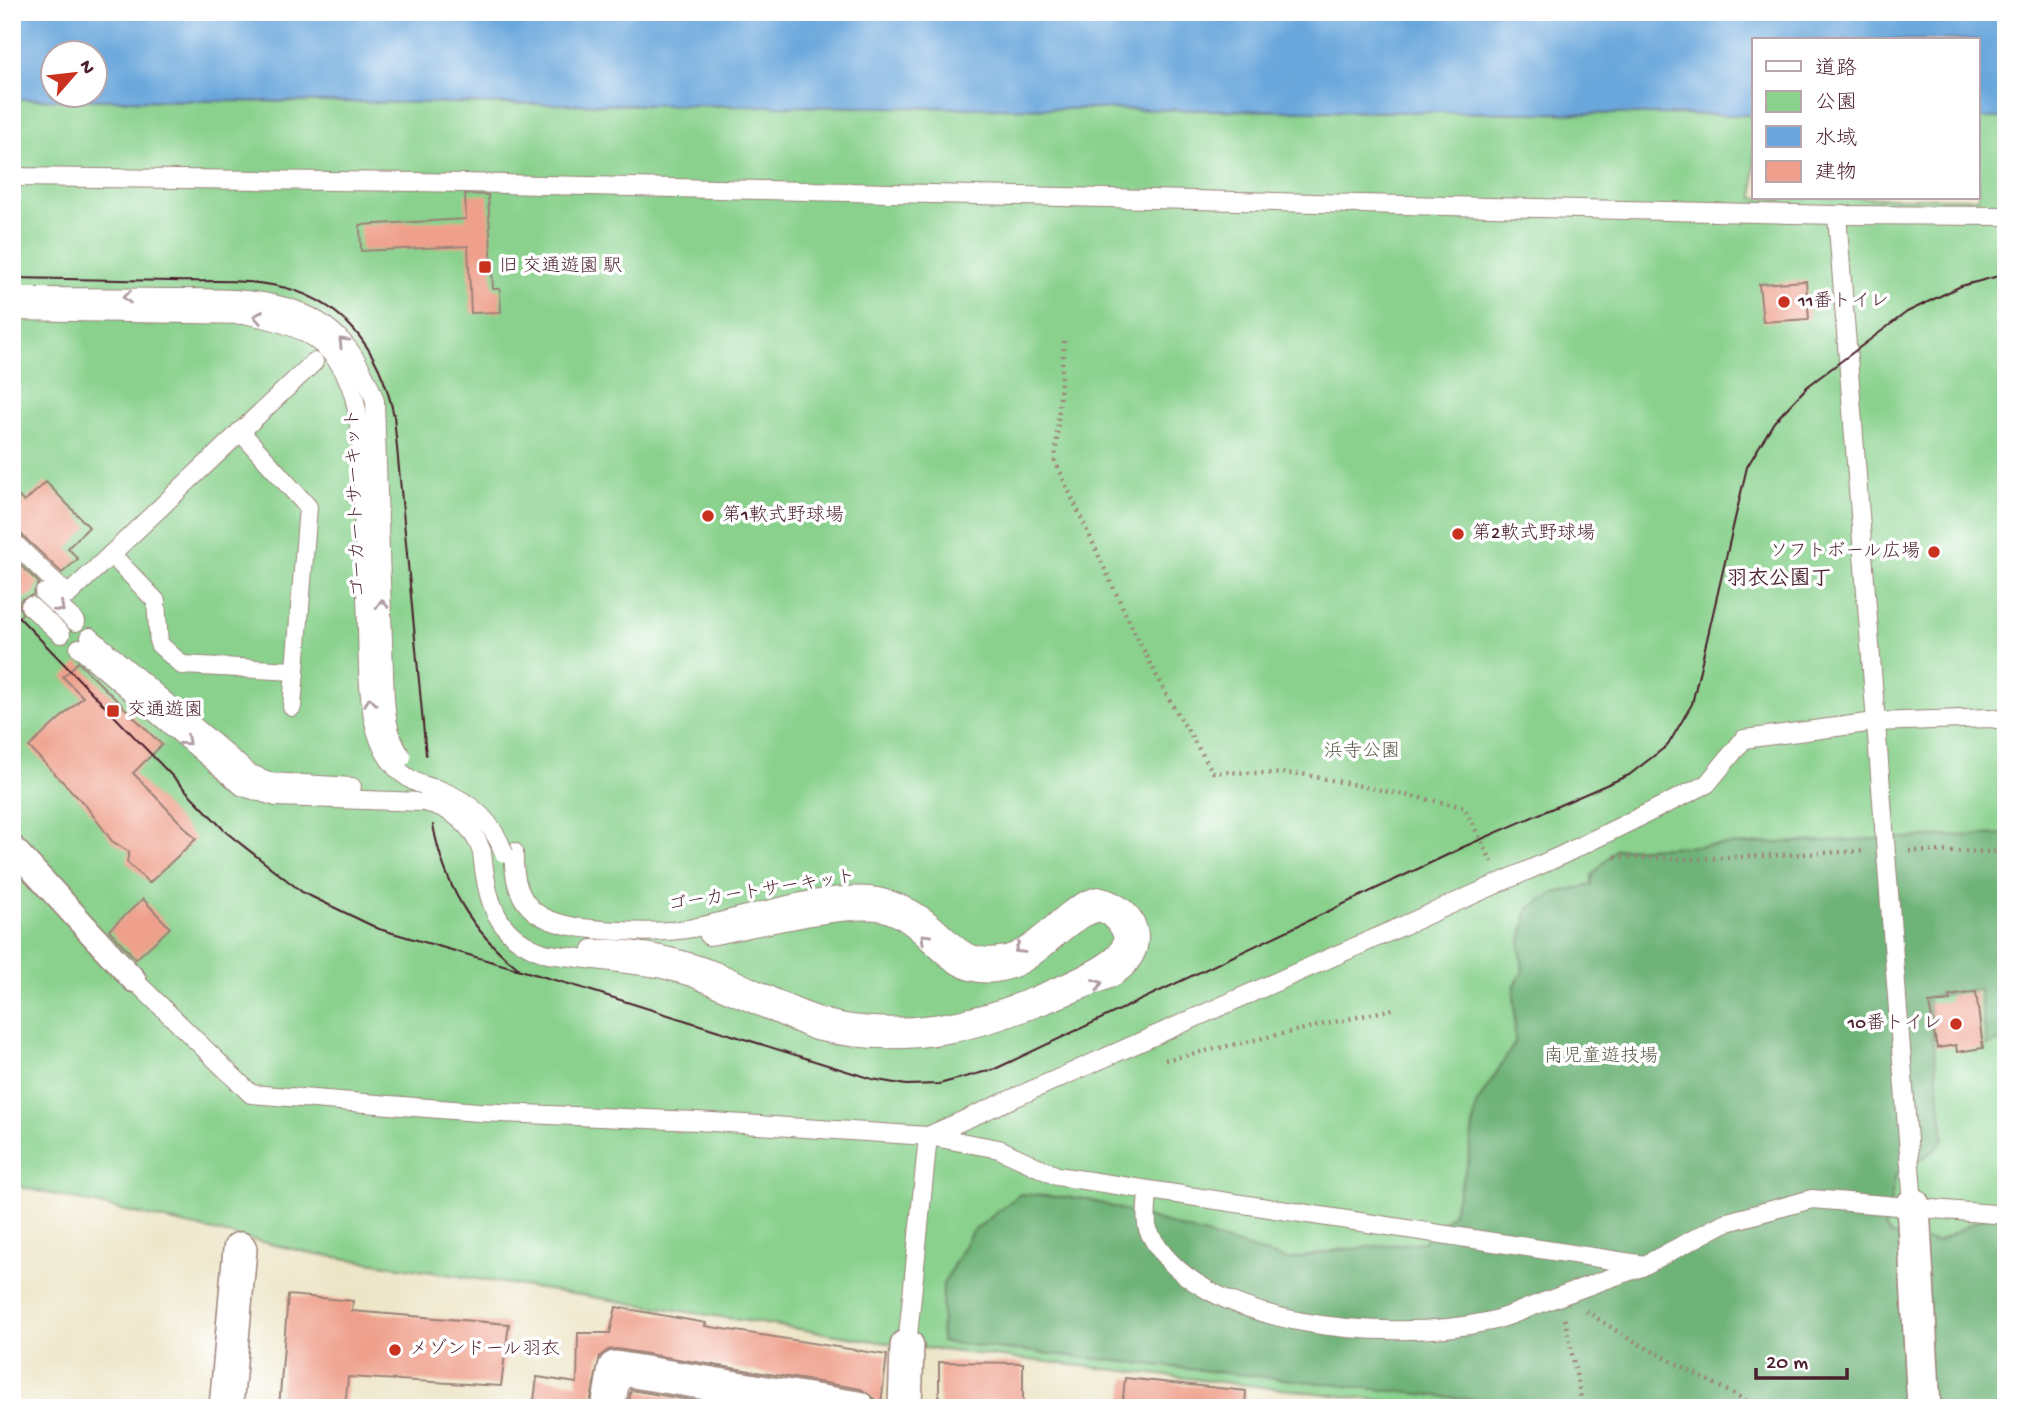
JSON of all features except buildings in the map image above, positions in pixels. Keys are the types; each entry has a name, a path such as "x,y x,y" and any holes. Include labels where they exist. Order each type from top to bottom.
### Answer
{"street":[{"path":"12,848 134,980"},
{"path":"1913,1205 1924,1408"},
{"path":"226,1408 240,1249"},
{"path":"905,1408 907,1346"},
{"path":"608,1408 615,1368 858,1408"}],"lane":[{"path":"12,177 432,182 1837,215 2006,215"},
{"path":"1837,215 1913,1205"},
{"name":"ゴーカートサーキット","path":"12,296 266,300 321,323 351,349 362,366 375,401 376,671"},
{"name":"ゴーカートサーキット","path":"12,311 248,315 281,321 300,330 318,341 334,356 347,375 361,419 376,671 398,752 420,774 462,791 486,808 503,825 498,852 486,894 507,929 531,948 548,954 659,968 692,977 805,1027 835,1035 911,1040 992,1025 1112,978 1128,968 1138,951 1139,934 1133,917 1121,905 1098,896 1073,906 1020,950 996,957 975,956 961,950 911,908 870,896 848,895 689,929 623,932 560,926 539,916 523,900 498,852 445,810 422,797 267,789 84,642"},
{"path":"12,541 68,595 314,362"},
{"path":"240,431 308,507 292,707"},
{"path":"111,554 156,601 159,644 182,665 295,671"},
{"path":"44,593 76,622"},
{"path":"30,606 61,634"},
{"path":"928,1136 1502,882 1707,784 1744,739 1875,722 1991,718 2006,721"},
{"path":"134,980 251,1094 478,1112 697,1121 928,1136 999,1149 1057,1176 1645,1265"},
{"path":"907,1346 928,1136"},
{"path":"1148,1190 1148,1230 1174,1265 1202,1287 1229,1302 1269,1315 1341,1328 1416,1333 1488,1322 1645,1265 1724,1223 1812,1199 1913,1205 2006,1215"}],"path":[{"path":"1064,341 1055,461 1127,618 1167,696 1213,772 1301,774 1464,807 1502,882"},
{"path":"1614,857 1696,859 1886,850 2006,852"},
{"path":"1162,1060 1393,1009"},
{"path":"1561,1296 1583,1408"},
{"path":"1561,1296 1626,1337 1760,1408"}],"green space":[{"name":"浜寺公園","path":"12,99 38,99 38,108 108,108 108,100 1752,115 1752,200 1980,200 1980,118 2006,118 2006,1408 1455,1408 907,1346 310,1253 12,1185"},
{"name":"南児童遊技場","path":"2006,834 2006,1039 1987,1046 1979,989 1928,997 1944,1137 1935,1150 1896,1174 1885,1228 1891,1235 1937,1242 2006,1206 2006,1408 1550,1408 941,1342 943,1284 971,1233 1020,1194 1087,1199 1288,1260 1338,1250 1423,1242 1452,1214 1468,1162 1476,1105 1515,1043 1514,987 1523,971 1520,946 1528,909 1554,893 1592,885 1592,876 1616,849"}],"water":[{"path":"12,12 2006,12 2006,118 1980,118 1980,38 1752,38 1752,115 108,100 108,38 38,38 38,99 12,99"}],"tram line":[{"path":"1461,848 1629,775 1668,745 1692,704 1747,467 1774,422 1808,386 1907,312 1961,286 2006,274"},
{"path":"12,278 260,283 297,291 319,301 338,314 354,330 379,369 394,416 426,755"},
{"path":"12,610 227,833 302,892 379,929 579,987 872,1079 906,1085 939,1084 995,1069 1462,848"},
{"path":"433,825 444,867 462,904 486,938 518,968"}],"place":[{"name":"旧 交通遊園 駅","path":"485,267"},
{"name":"11番トイレ","path":"1784,302"},
{"name":"第1軟式野球場","path":"708,516"},
{"name":"第2軟式野球場","path":"1458,534"},
{"name":"ソフトボール広場","path":"1934,552"},
{"name":"交通遊園","path":"113,711"},
{"name":"10番トイレ","path":"1956,1024"},
{"name":"メゾンドール羽衣","path":"395,1350"}],"district":[{"name":"羽衣公園丁","path":"1779,580"}]}
